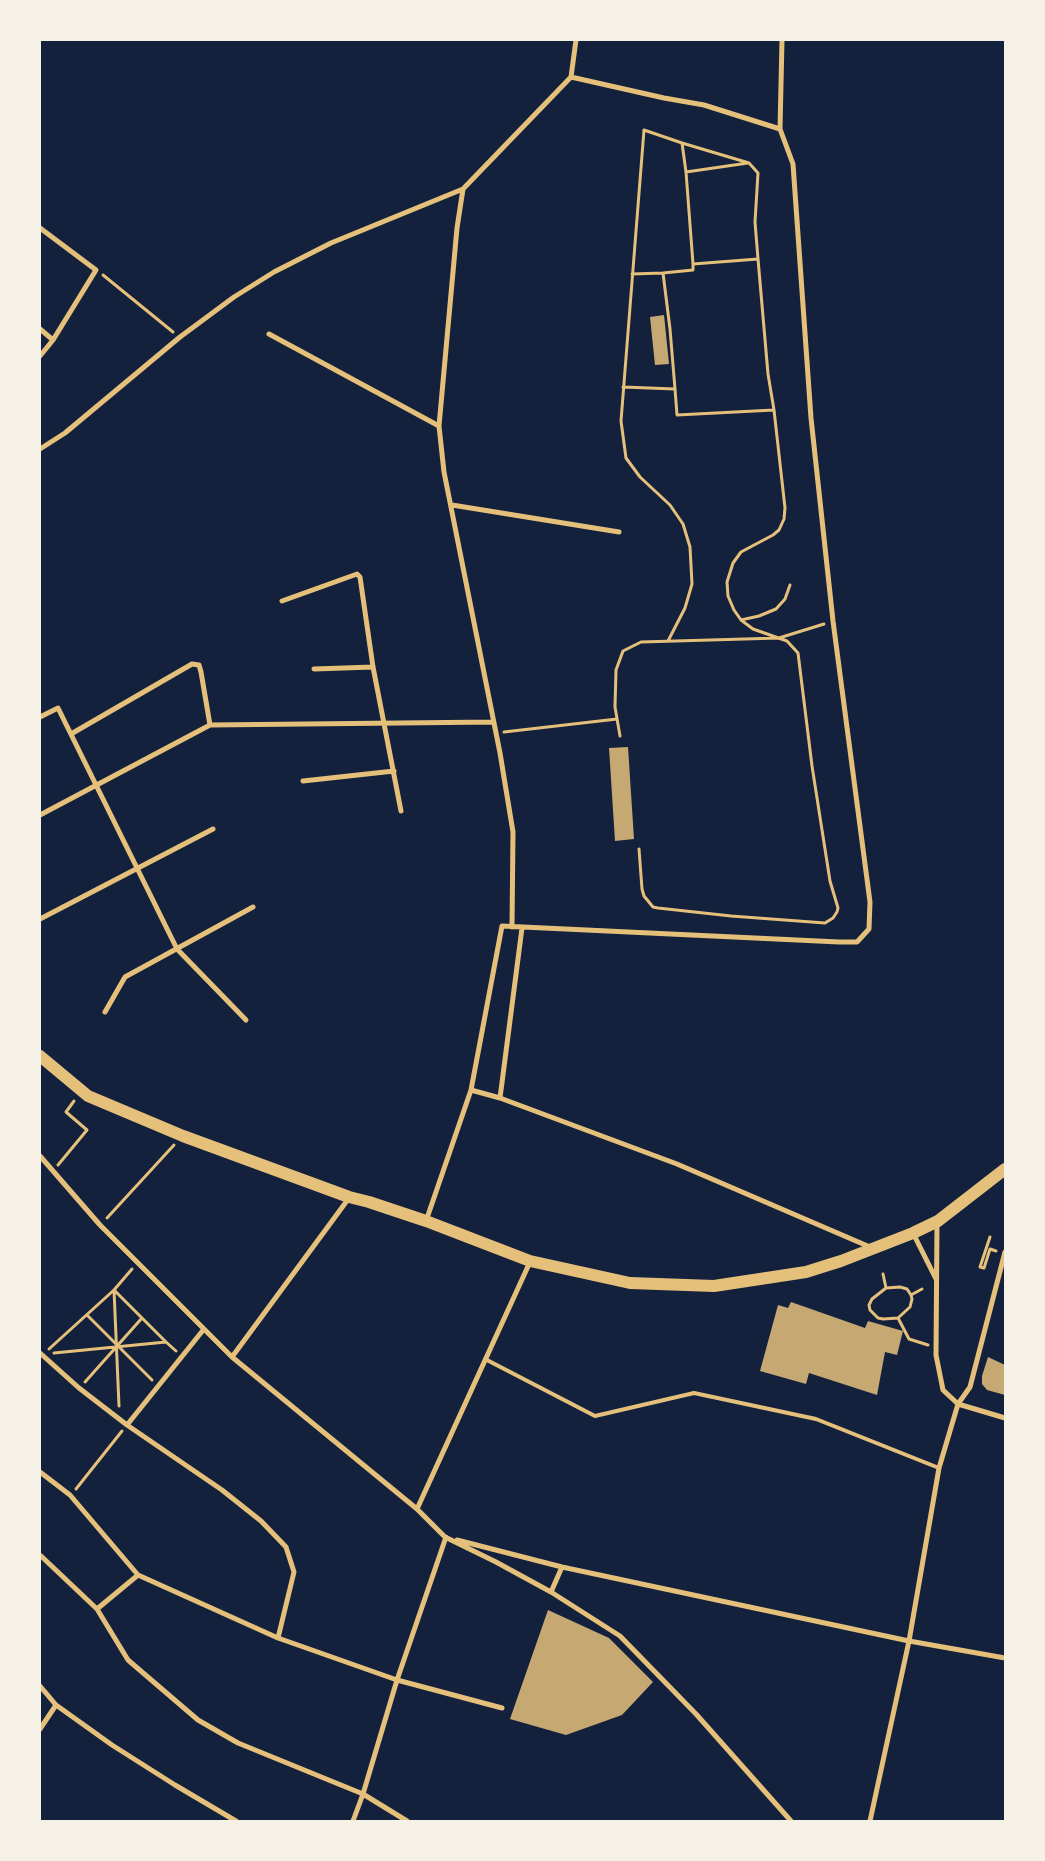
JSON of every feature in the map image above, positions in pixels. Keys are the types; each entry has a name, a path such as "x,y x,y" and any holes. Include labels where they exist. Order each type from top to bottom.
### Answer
{"highway":[{"path":"40,1056 88,1096 183,1136 349,1197 426,1221 530,1261 630,1283 714,1286 806,1272 841,1261 913,1233 938,1221 1005,1169"}],"street":[{"path":"40,449 65,433 180,337 274,272 331,243 463,189 571,77 576,40"},
{"path":"426,1221 471,1090 502,926 857,942 868,929 870,902 833,621 811,418 793,164 780,129 782,40"},
{"path":"571,77 664,98 704,104 780,129"},
{"path":"463,189 457,228 439,426 444,472 496,732 513,832 512,927"},
{"path":"40,228 96,270 53,340 40,356"},
{"path":"40,329 53,340"},
{"path":"269,334 439,426"},
{"path":"452,505 619,532"},
{"path":"282,600 357,574 360,577 373,667 401,811"},
{"path":"71,734 192,664 199,665 210,725"},
{"path":"314,669 373,667"},
{"path":"40,718 58,708 177,949 246,1020"},
{"path":"40,815 210,725 494,722"},
{"path":"304,781 394,771"},
{"path":"40,919 213,829"},
{"path":"105,1012 125,977 253,907"},
{"path":"500,1098 522,928"},
{"path":"471,1090 500,1098 677,1164 873,1248"},
{"path":"40,1156 100,1225 232,1357 417,1509 445,1537 551,1592 620,1636 696,1714 791,1821"},
{"path":"232,1357 349,1197"},
{"path":"938,1221 936,1355 943,1390 958,1404 1005,1418"},
{"path":"913,1233 936,1279"},
{"path":"870,1821 909,1642 939,1468 958,1404 970,1387 1005,1252"},
{"path":"417,1509 530,1261"},
{"path":"127,1425 204,1329"},
{"path":"41,1354 79,1388 127,1425 222,1490 261,1521 286,1547 294,1572 278,1638"},
{"path":"40,1472 70,1495 138,1575 278,1638 396,1680 502,1708"},
{"path":"445,1537 562,1567 909,1642 1005,1658"},
{"path":"353,1821 363,1794 396,1680 445,1537"},
{"path":"41,1556 97,1609 128,1660 198,1720 238,1742 363,1794 407,1821"},
{"path":"551,1592 562,1567"},
{"path":"97,1609 138,1575"},
{"path":"40,1686 56,1706 112,1745 175,1786 236,1821"},
{"path":"40,1729 56,1706"}],"lane":[{"path":"485,1359 595,1416 694,1393 816,1419 939,1468"}],"path":[{"path":"639,849 642,889 644,896 653,907 825,923 833,918 838,908 830,880 812,766 798,653 792,646 779,638 753,629 741,620 728,596 727,582 733,563 741,552 779,530 784,519 785,508 768,374 755,222 758,173 749,163 644,130 621,421 626,458 640,477 670,505 683,524 690,547 692,584 684,608 668,640"},
{"path":"632,274 693,270 682,143"},
{"path":"686,172 749,163"},
{"path":"693,264 758,259"},
{"path":"96,270 180,337"},
{"path":"663,273 677,415 774,410"},
{"path":"623,387 675,389"},
{"path":"741,620 759,616 776,609 785,599 790,585"},
{"path":"620,736 615,698 616,670 623,650 641,642 779,638 833,621"},
{"path":"496,732 617,719"},
{"path":"61,1162 87,1130 66,1112 75,1100"},
{"path":"100,1225 183,1136"},
{"path":"990,1238 980,1267 984,1268 990,1249"},
{"path":"41,1354 114,1290 138,1262"},
{"path":"883,1274 886,1288"},
{"path":"900,1287 907,1290 911,1295 910,1307 898,1318 878,1318 870,1310 872,1299 886,1288 900,1287"},
{"path":"114,1290 182,1356"},
{"path":"114,1290 120,1419"},
{"path":"911,1295 922,1290"},
{"path":"87,1315 159,1387"},
{"path":"79,1388 142,1318"},
{"path":"898,1318 909,1339 928,1346 936,1346"},
{"path":"41,1354 166,1342"},
{"path":"70,1495 127,1425"}],"building":[{"path":"664,315 669,364 655,365 650,317"},
{"path":"628,747 634,839 615,841 609,748"},
{"path":"791,1302 865,1328 868,1321 903,1331 897,1355 885,1352 877,1395 809,1373 806,1384 760,1371 778,1305 788,1308"},
{"path":"988,1357 1005,1365 1005,1395 987,1390 982,1384 982,1376"},
{"path":"548,1610 609,1638 653,1682 622,1715 566,1735 510,1719"}]}
